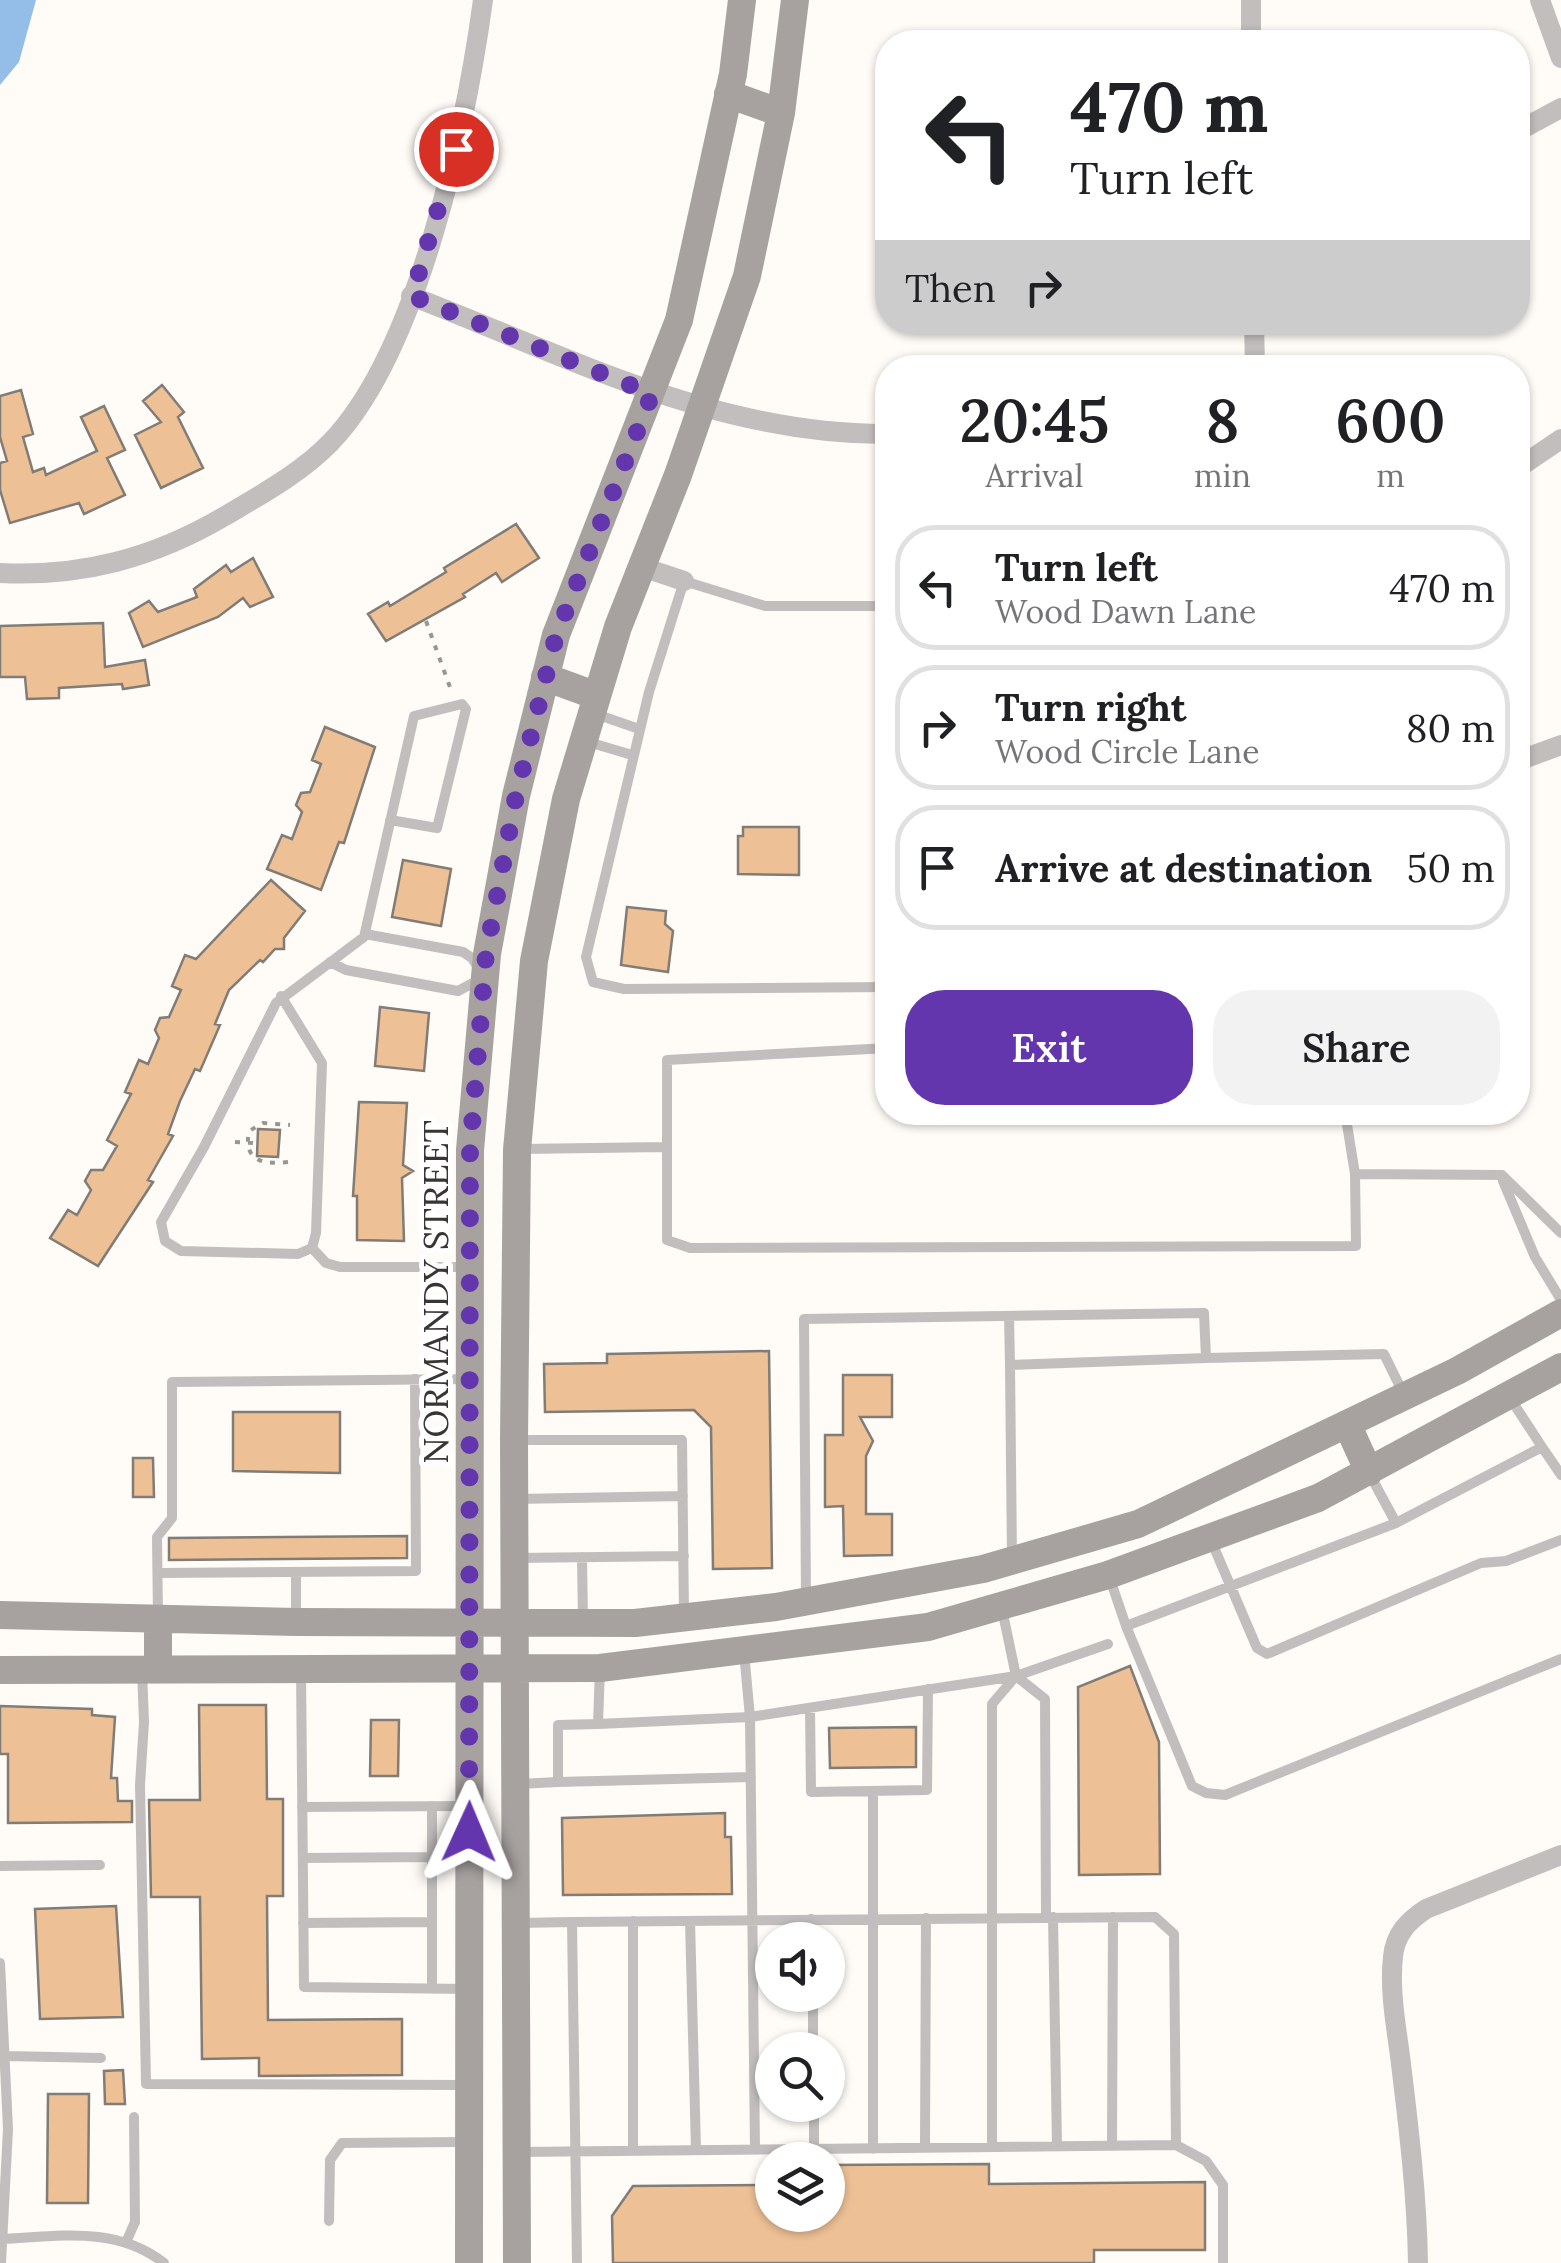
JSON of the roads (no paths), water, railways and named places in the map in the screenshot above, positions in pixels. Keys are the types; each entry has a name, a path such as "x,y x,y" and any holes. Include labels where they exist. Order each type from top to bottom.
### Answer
{"main road":[{"name":"NORMANDY STREET","path":"469,2263 470,1150 484,978 516,796 545,677 587,554 679,320 728,94 742,0"},
{"path":"517,2263 517,1150 532,982 566,799 618,628 747,276 781,112 795,0"},
{"path":"728,94 781,112"},
{"path":"545,677 595,704"},
{"path":"484,978 532,982"},
{"path":"469,1267 516,1268"},
{"path":"0,1615 583,1624 684,1617 806,1601 982,1569 1138,1524 1348,1426 1561,1313"},
{"path":"0,1670 600,1668 928,1627 1108,1575 1318,1498 1561,1367"},
{"path":"1348,1426 1369,1472"},
{"path":"982,1569 1002,1608"},
{"path":"150,1669 158,1619"},
{"path":"471,1994 516,1996"},
{"path":"470,2147 517,2152"}],"street":[{"path":"0,572 81,571 153,553 197,533 298,470 332,441 368,392 412,296 456,149 483,0"},
{"path":"1251,0 1251,30"},
{"path":"1540,0 1561,58"},
{"path":"1530,125 1561,108"},
{"path":"412,296 652,394 701,409 782,427 875,433"},
{"path":"1530,460 1561,439"},
{"path":"642,567 684,581"},
{"path":"1530,757 1561,745"},
{"path":"1418,2263 1393,1956 1404,1928 1426,1909 1561,1856"}],"lane":[{"path":"875,606 764,606 684,581 632,755 586,957 594,982 624,988 875,987"},
{"path":"312,1248 298,1254 186,1252 169,1245 161,1231 164,1214 204,1147 282,996 365,934 390,820 414,716 462,704 466,709 437,828 390,820"},
{"path":"595,704 640,728"},
{"path":"584,740 632,755"},
{"path":"330,962 346,970 456,991 484,978 464,952 365,934"},
{"path":"282,996 322,1063 312,1248"},
{"path":"875,1049 668,1060 667,1240 690,1248 1356,1246 1354,1174 1347,1125"},
{"path":"517,1150 665,1148"},
{"path":"1354,1174 1502,1175 1561,1233"},
{"path":"1502,1175 1535,1257 1561,1300"},
{"path":"312,1248 326,1262 340,1268 469,1267"},
{"path":"806,1601 804,1319 1204,1313 1206,1358"},
{"path":"1009,1316 1012,1560"},
{"path":"1010,1364 1384,1354 1405,1397"},
{"path":"158,1572 416,1571 416,1379"},
{"path":"158,1619 157,1537 172,1518 172,1382 470,1379"},
{"path":"1509,1397 1561,1475"},
{"path":"514,1440 682,1440 684,1617"},
{"path":"1126,1626 1396,1523 1542,1447"},
{"path":"1369,1472 1396,1523"},
{"path":"514,1499 683,1496"},
{"path":"1210,1537 1258,1648 1267,1654 1480,1563 1506,1561 1561,1540"},
{"path":"514,1558 684,1556"},
{"path":"582,1557 583,1624"},
{"path":"296,1572 296,1622"},
{"path":"1108,1575 1192,1786 1206,1793 1224,1794 1561,1659"},
{"path":"1002,1608 1016,1676 1045,1699 1056,2146"},
{"path":"558,1782 558,1725 750,1717 1016,1676 1108,1644"},
{"path":"517,2152 754,2150 750,1717 744,1652"},
{"path":"301,1668 304,1987 432,1988 471,1994"},
{"path":"598,1724 600,1668"},
{"path":"150,1669 140,1785 146,2084 471,2085"},
{"path":"992,2147 992,1704 1016,1676"},
{"path":"810,1708 811,1792 927,1790 928,1690"},
{"path":"515,1784 750,1777"},
{"path":"873,1791 873,2149"},
{"path":"432,1806 432,1988"},
{"path":"302,1807 470,1806"},
{"path":"303,1858 432,1857"},
{"path":"0,1866 100,1865"},
{"path":"1112,2146 1113,1917"},
{"path":"516,1923 1156,1917 1174,1934 1176,2145"},
{"path":"925,2148 926,1918"},
{"path":"690,1920 696,2150"},
{"path":"633,1921 633,2151"},
{"path":"303,1923 432,1922"},
{"path":"572,1922 576,2263"},
{"path":"0,1963 6,2056 1,2263"},
{"path":"6,2056 101,2058"},
{"path":"128,2240 135,2222 134,2117"},
{"path":"329,2221 330,2160 342,2143 470,2147"},
{"path":"845,2149 1176,2145 1206,2161 1223,2185 1223,2263"},
{"path":"4,2239 84,2235 128,2240 164,2263"}],"water":[{"path":"0,0 36,0 19,62 0,85"}]}
